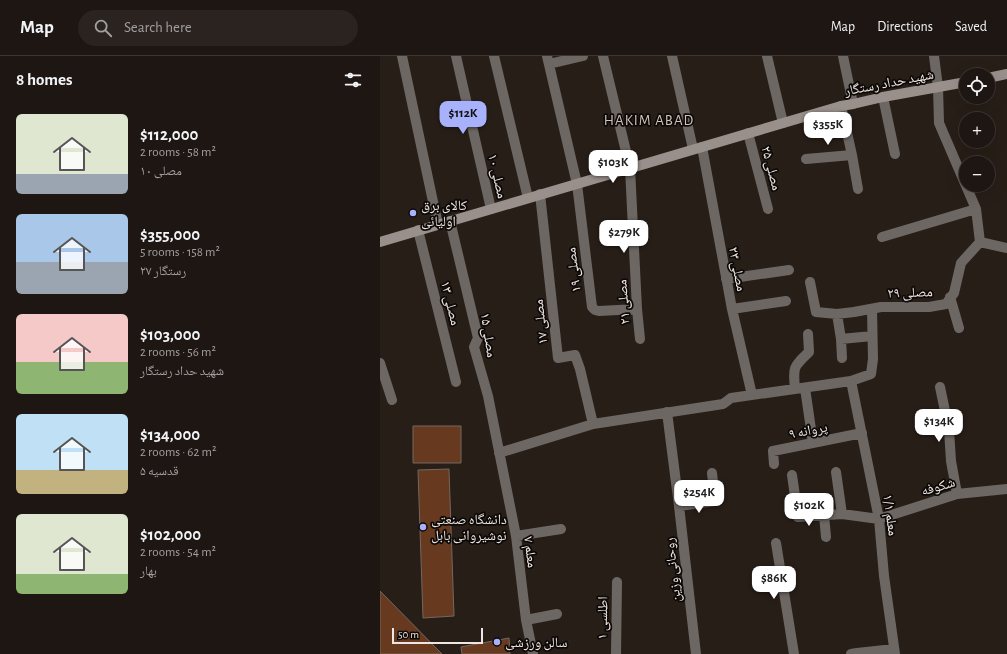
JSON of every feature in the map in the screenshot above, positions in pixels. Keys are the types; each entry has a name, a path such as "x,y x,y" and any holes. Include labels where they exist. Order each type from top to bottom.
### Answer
{"main road":[{"path":"995,77 1007,74"},
{"name":"شهید حداد رستگار","path":"380,242 841,106 959,83"}],"street":[{"path":"402,56 438,225"},
{"name":"مصلی ۱۰","path":"456,56 491,209"},
{"path":"494,56 528,198"},
{"path":"577,184 548,60 583,56"},
{"name":"مصلی ۲۱","path":"603,56 630,168 637,309 640,339"},
{"name":"مصلی ۲۳","path":"672,56 697,148 752,395"},
{"path":"767,56 783,123"},
{"path":"843,56 853,104"},
{"path":"934,56 938,87 939,123 976,209 980,242 1007,248"},
{"path":"883,97 895,154"},
{"path":"841,106 858,189"},
{"name":"مصلی ۲۵","path":"748,133 768,209"},
{"path":"806,159 852,155"},
{"name":"مصلی ۱۹","path":"577,184 592,307 599,311 637,309"},
{"name":"مصلی ۱۷","path":"540,194 558,358 575,355 593,424"},
{"path":"882,237 976,209"},
{"name":"مصلی ۱۵","path":"450,221 478,338 474,347 488,396 500,453"},
{"name":"مصلی ۱۳","path":"418,230 456,382"},
{"name":"مصلی ۲۹","path":"810,282 816,312 837,314 881,307 929,307 946,304 954,293 961,263 980,242"},
{"path":"726,280 790,270"},
{"path":"950,297 959,328"},
{"path":"732,309 786,301"},
{"path":"500,453 593,424 723,404 731,398 851,381 870,374 873,359 872,309"},
{"path":"837,314 842,358"},
{"path":"808,334 809,352 797,364 794,374 800,388 813,443"},
{"path":"841,339 872,336"},
{"path":"380,363 392,400"},
{"name":"معلم ۱/۱","path":"851,381 879,519 884,576 895,651"},
{"path":"940,387 949,430 951,461 957,494"},
{"name":"روحانی وزین","path":"667,412 696,654"},
{"name":"پروانه ۹","path":"774,464 773,451 862,433"},
{"name":"معلم ۷","path":"500,453 516,536 526,620 532,654"},
{"path":"836,472 842,514"},
{"path":"679,506 715,501 712,473"},
{"path":"792,475 798,517 842,514 879,519"},
{"name":"شکوفه","path":"879,519 957,494 1007,489"},
{"path":"824,515 826,537"},
{"path":"516,536 560,529"},
{"path":"776,543 794,654"},
{"name":"اطلسی ۱","path":"616,654 617,582"},
{"path":"526,620 557,614"},
{"path":"855,654 895,651"}],"building":[{"path":"413,426 461,426 461,463 413,463"},
{"path":"449,469 454,616 423,618 418,470"},
{"path":"380,591 442,654 380,654"},
{"name":"سالن ورزشی","path":"509,638 510,654 462,654 461,647"}],"place":[{"name":"کالای برق اولیائی","path":"413,213"},
{"name":"دانشگاه صنعتی نوشیروانی بابل","path":"423,527"},
{"name":"سالن ورزشی","path":"497,642"}],"district":[{"name":"HAKIM ABAD","path":"649,120"}]}
